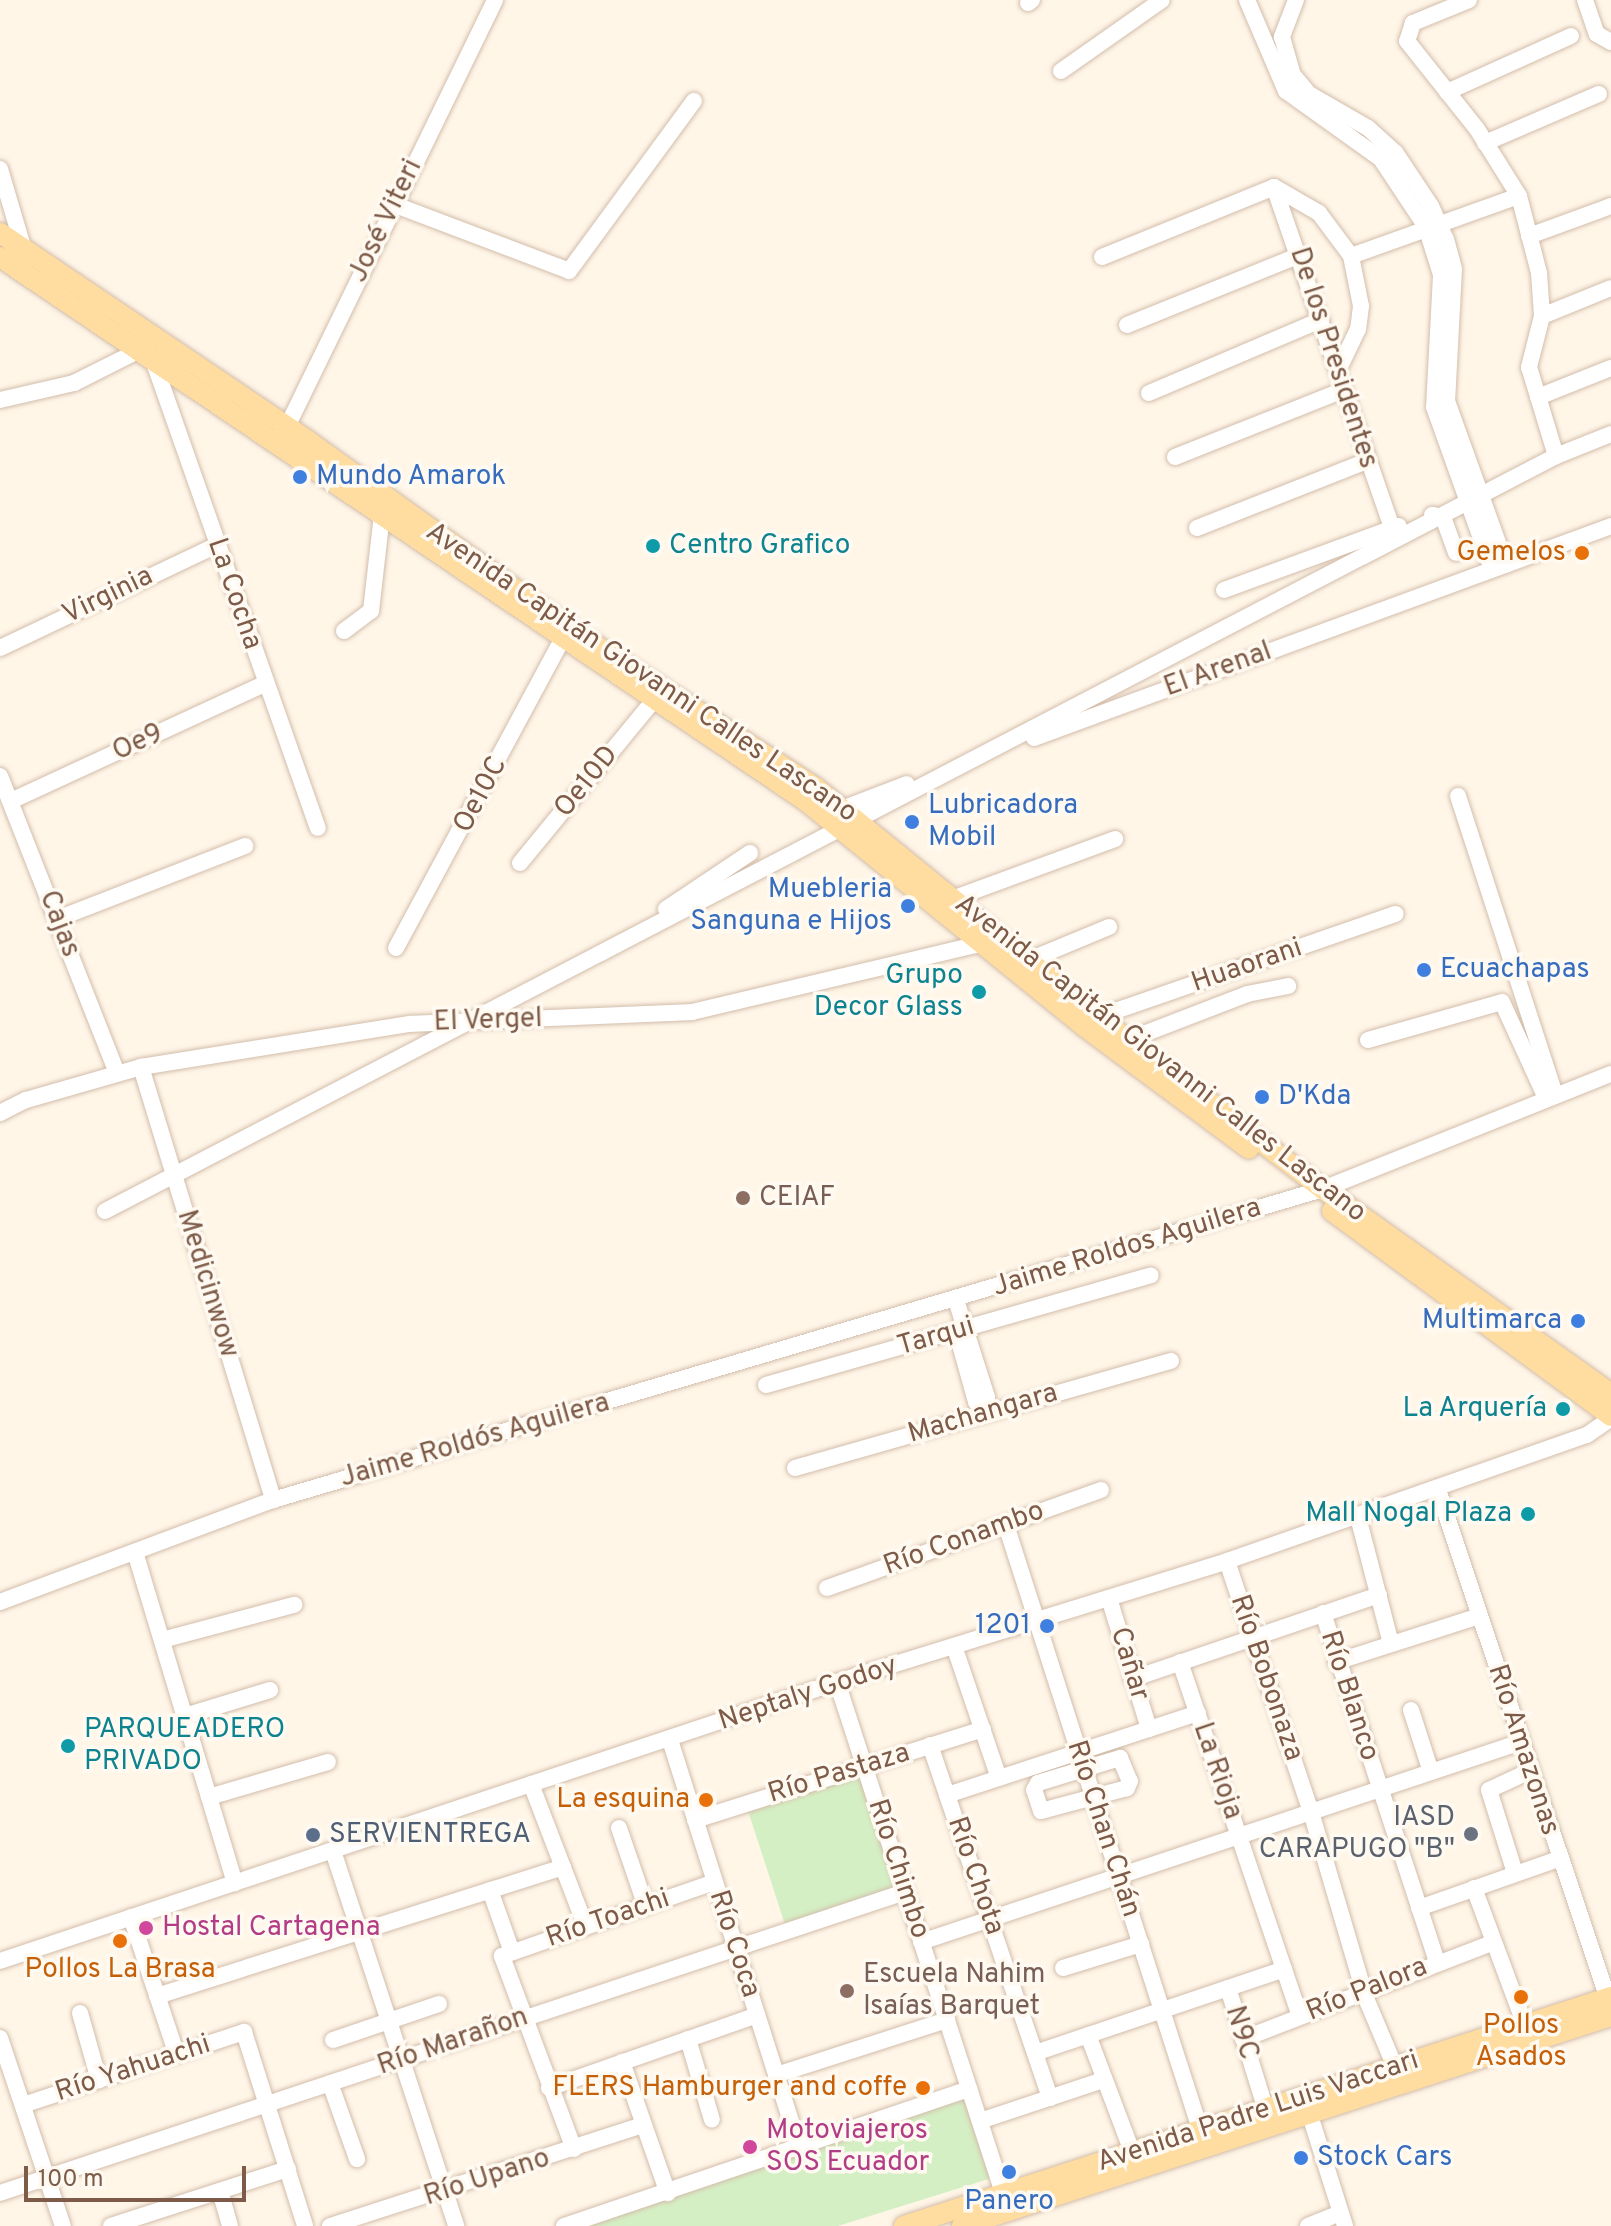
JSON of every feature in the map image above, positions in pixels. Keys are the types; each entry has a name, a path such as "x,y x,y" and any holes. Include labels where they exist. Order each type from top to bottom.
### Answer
{"main road":[{"name":"Avenida Capitán Giovanni Calles Lascano","path":"0,233 150,350"},
{"name":"Avenida Capitán Giovanni Calles Lascano","path":"0,257 283,435 834,812 952,899 1315,1191 1611,1394"},
{"name":"Avenida Capitán Giovanni Calles Lascano","path":"283,435 382,515 562,640 653,701 834,812 980,944 1315,1191 1611,1417"},
{"name":"Avenida Padre Luis Vaccari","path":"1306,2104 1395,2067 1525,2025 1610,2005"},
{"name":"Avenida Padre Luis Vaccari","path":"962,2226 1306,2104 1610,2005"},
{"name":"Avenida Padre Luis Vaccari","path":"904,2226 1201,2132 1268,2117"}],"street":[{"name":"José Viteri","path":"283,435 495,0"},
{"path":"1061,71 1162,0"},
{"path":"1247,0 1286,91 1354,128"},
{"path":"1296,0 1282,37 1293,75 1309,94 1354,128 1433,226 1446,332 1432,375 1434,407 1499,567"},
{"path":"1469,0 1413,23 1408,31 1418,61 1447,92 1519,196 1539,273 1542,316 1529,367 1556,456"},
{"path":"1585,0 1597,34 1611,42"},
{"path":"1447,92 1571,36"},
{"path":"1485,143 1599,94"},
{"path":"393,204 569,271 694,101"},
{"path":"0,169 24,250"},
{"path":"1102,257 1274,187 1319,213 1351,256 1361,306 1358,329 1338,371"},
{"name":"De los Presidentes","path":"1274,187 1392,528"},
{"path":"1351,256 1519,196"},
{"path":"1529,236 1611,206"},
{"path":"1127,325 1300,255"},
{"path":"1542,316 1611,288"},
{"path":"1149,393 1321,320"},
{"path":"0,400 74,383 150,350"},
{"name":"La Cocha","path":"150,350 264,684 318,828"},
{"path":"1538,397 1611,368"},
{"path":"1175,457 1343,390"},
{"path":"105,1211 1556,456 1611,434"},
{"path":"1197,528 1367,461"},
{"path":"1224,590 1435,514 1443,517 1456,553"},
{"path":"344,631 371,611 382,515"},
{"name":"El Arenal","path":"834,812 1611,526"},
{"name":"Virginia","path":"0,648 217,545"},
{"name":"Oe10C","path":"396,948 562,640"},
{"name":"Oe9","path":"11,801 264,684"},
{"name":"Oe10D","path":"520,863 653,701"},
{"name":"Cajas","path":"0,776 117,1073"},
{"path":"1458,796 1550,1096"},
{"path":"952,899 1115,839"},
{"path":"57,919 245,846"},
{"path":"498,1020 750,853"},
{"name":"Huaorani","path":"1098,1017 1396,914"},
{"path":"1027,961 1109,927"},
{"name":"El Vergel","path":"0,1113 141,1067 410,1024 692,1012 980,944"},
{"path":"1128,1040 1247,994 1288,986"},
{"path":"1368,1040 1502,1002 1550,1096"},
{"name":"Medicinwow","path":"141,1067 273,1500"},
{"name":"Jaime Roldos Aguilera","path":"956,1300 1315,1191 1611,1074"},
{"name":"Tarqui","path":"766,1385 1151,1275"},
{"path":"956,1300 987,1397 986,1413"},
{"name":"Jaime Roldós Aguilera","path":"0,1602 273,1500 956,1300"},
{"name":"Machangara","path":"795,1468 1171,1361"},
{"name":"Neptaly Godoy","path":"0,1961 837,1682 1037,1622 1438,1490 1587,1435 1611,1417"},
{"name":"Río Conambo","path":"827,1588 1101,1490"},
{"name":"Río Amazonas","path":"1438,1490 1558,1859 1610,2005"},
{"path":"1358,1517 1391,1644"},
{"name":"Río Chan Chán","path":"1006,1525 1201,2132"},
{"path":"135,1552 235,1883"},
{"name":"Río Bobonaza","path":"1227,1561 1311,1812 1365,1996 1395,2067"},
{"path":"1132,1679 1379,1595"},
{"name":"Cañar","path":"1109,1598 1149,1729"},
{"path":"162,1640 294,1605"},
{"name":"Río Blanco","path":"1323,1613 1336,1662 1437,1962"},
{"path":"1336,1662 1479,1616"},
{"path":"954,1646 999,1778"},
{"name":"La Rioja","path":"1180,1662 1300,2016"},
{"name":"Río Chimbo","path":"837,1682 1003,2193"},
{"path":"185,1716 270,1690"},
{"path":"1411,1710 1431,1772"},
{"path":"947,1795 1198,1713"},
{"name":"Río Pastaza","path":"695,1820 864,1764 983,1729"},
{"name":"Río Coca","path":"670,1740 799,2147"},
{"path":"921,1942 1521,1742"},
{"name":"Río Chota","path":"930,1745 1050,2098"},
{"path":"1120,1758 1124,1762 1127,1788 1094,1799 1045,1813 1034,1790 1038,1783 1120,1758"},
{"path":"209,1797 328,1762"},
{"path":"1515,1873 1489,1790 1530,1771"},
{"path":"531,1784 586,1927"},
{"path":"619,1828 646,1907"},
{"path":"333,1851 456,2226"},
{"path":"1419,1908 1558,1859"},
{"path":"157,1996 563,1867"},
{"name":"Río Toachi","path":"507,1954 715,1882"},
{"path":"1474,1888 1525,2025"},
{"path":"490,1890 524,2017 574,2149"},
{"name":"Río Marañon","path":"0,2193 905,1892"},
{"path":"131,1917 177,2055"},
{"name":"Río Palora","path":"1243,2039 1300,2016 1365,1996 1437,1962 1492,1943"},
{"path":"1063,1968 1141,1944"},
{"path":"1035,2053 1284,1969"},
{"name":"N9C","path":"1228,1988 1268,2117"},
{"path":"333,2040 439,2004"},
{"path":"80,2013 99,2080"},
{"path":"549,2088 757,2015"},
{"path":"776,2075 947,2020"},
{"name":"Río Yahuachi","path":"23,2105 244,2032 270,2103"},
{"path":"1088,2035 1133,2154"},
{"path":"0,2038 7,2080 23,2105 63,2226"},
{"path":"688,2039 712,2120"},
{"path":"622,2062 668,2193"},
{"path":"980,2121 1103,2080"},
{"path":"330,2083 357,2159"},
{"path":"564,2226 969,2089"},
{"path":"270,2103 305,2226"},
{"path":"1306,2104 1343,2220 1308,2226"},
{"name":"Río Upano","path":"330,2226 443,2193 643,2125"},
{"path":"111,2226 150,2220 220,2191 288,2169"},
{"path":"220,2191 230,2226"}],"green space":[{"path":"861,1767 900,1887 785,1924 746,1804"},
{"path":"962,2086 992,2178 838,2226 566,2226"}],"place":[{"name":"Mundo Amarok","path":"300,477"},
{"name":"Centro Grafico","path":"653,546"},
{"name":"Gemelos","path":"1582,553"},
{"name":"Lubricadora Mobil","path":"912,822"},
{"name":"Muebleria Sanguna e Hijos","path":"908,906"},
{"name":"Ecuachapas","path":"1424,970"},
{"name":"Grupo Decor Glass","path":"979,992"},
{"name":"D'Kda","path":"1262,1097"},
{"name":"CEIAF","path":"743,1198"},
{"name":"Multimarca","path":"1578,1321"},
{"name":"La Arquería","path":"1563,1409"},
{"name":"Mall Nogal Plaza","path":"1528,1514"},
{"name":"1201","path":"1047,1626"},
{"name":"PARQUEADERO PRIVADO","path":"68,1746"},
{"name":"La esquina","path":"706,1800"},
{"name":"IASD CARAPUGO \"B\"","path":"1471,1834"},
{"name":"SERVIENTREGA","path":"313,1835"},
{"name":"Hostal Cartagena","path":"146,1928"},
{"name":"Pollos La Brasa","path":"120,1941"},
{"name":"Escuela Nahim Isaías Barquet","path":"847,1991"},
{"name":"Pollos Asados","path":"1521,1997"},
{"name":"FLERS Hamburger and coffe","path":"923,2088"},
{"name":"Motoviajeros SOS Ecuador","path":"750,2147"},
{"name":"Stock Cars","path":"1301,2158"},
{"name":"Panero","path":"1009,2172"}]}
